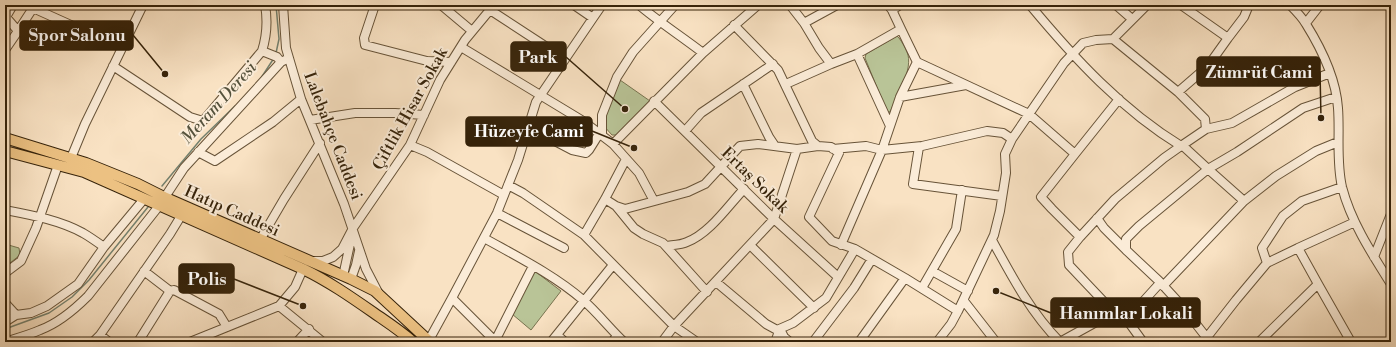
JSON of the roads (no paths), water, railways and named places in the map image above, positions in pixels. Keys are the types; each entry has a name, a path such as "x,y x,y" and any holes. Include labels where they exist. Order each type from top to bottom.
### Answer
{"main road":[{"name":"Hatıp Caddesi","path":"5,138 86,163 138,184 181,216 306,265 347,278 382,296 430,341"},
{"name":"Hatıp Caddesi","path":"5,151 84,172 144,199 162,202 260,240 306,265 319,277 348,295 413,342"},
{"path":"347,278 348,295"},
{"path":"372,312 368,306 367,300 371,296 382,296"}],"street":[{"path":"13,5 5,16 18,30"},
{"path":"71,158 85,124 143,5"},
{"path":"113,66 190,117 203,121 265,52 268,28 265,5"},
{"name":"Lalebahçe Caddesi","path":"284,5 286,48 282,59 320,143 353,228 366,269 382,296"},
{"path":"375,5 364,38 365,45 427,61 451,62"},
{"path":"441,5 472,31"},
{"path":"574,5 592,18"},
{"path":"430,341 497,213 536,102 602,5"},
{"path":"639,5 659,22 668,26 703,53"},
{"path":"528,127 572,150 586,153 601,135 602,115 616,77 633,52 675,5"},
{"path":"613,144 703,53 758,5"},
{"path":"790,5 804,23 819,48 831,64"},
{"path":"804,23 837,5"},
{"path":"900,5 890,8 917,62 1029,114 1075,154"},
{"path":"1030,5 1072,54 1119,99 1156,129 1181,146 1244,201"},
{"path":"1116,5 1132,19"},
{"path":"937,342 951,324 964,301 992,240 1000,211 1006,173 1005,154 1012,139 1064,63 1083,43 1113,38 1147,5"},
{"path":"1180,5 1228,38"},
{"path":"1178,92 1208,66 1244,17 1249,5"},
{"path":"1290,5 1306,23 1330,73 1338,108 1338,142 1342,187 1355,222 1391,284"},
{"path":"1306,23 1320,5"},
{"path":"5,50 32,6 122,48"},
{"path":"492,8 565,59"},
{"name":"Çiftlik Hisar Sokak","path":"306,265 333,257 342,249 353,228 410,145 440,80 451,62 472,31 492,8"},
{"path":"734,25 778,70 812,141 818,146"},
{"path":"786,84 857,54 901,30"},
{"path":"1113,38 1178,92 1204,119 1206,129"},
{"path":"461,47 583,121 613,144 639,173 654,201"},
{"path":"7,342 41,330 63,318 88,296 162,202 184,168 282,59 265,52"},
{"path":"857,54 890,126"},
{"path":"841,244 882,150 900,97 917,62"},
{"path":"685,131 701,113 773,64"},
{"path":"1108,318 1105,303 1069,265 1068,252 1080,237 1115,199 1164,158 1206,129 1232,123 1295,87 1330,73"},
{"path":"743,84 769,137 775,146"},
{"path":"900,97 966,84"},
{"path":"1126,250 1126,239 1138,226 1208,169 1237,152 1303,108 1336,98"},
{"path":"198,152 215,161 273,122 301,99"},
{"path":"1080,237 1052,210 1042,197 1119,99"},
{"name":"Ertaş Sokak","path":"654,101 774,219 838,277"},
{"path":"310,120 355,113 424,115"},
{"path":"833,149 866,146 882,150 919,147 987,131 1003,133 1012,139"},
{"path":"992,240 1008,269 1038,316 1060,342 1098,321 1122,313 1140,304 1162,284 1244,201 1276,176 1316,152 1338,142"},
{"path":"260,240 320,143"},
{"path":"605,199 624,209 688,192 705,184 740,146 758,144 797,149 818,146 831,147 839,153 809,217 832,241 855,250 872,259 958,311"},
{"path":"410,145 427,152 504,195"},
{"path":"919,147 913,184 1002,196"},
{"path":"662,342 674,326 774,219 797,149"},
{"path":"584,235 626,159"},
{"path":"5,273 21,261 40,217 58,165"},
{"path":"508,185 523,193 584,235 674,326 697,342"},
{"path":"1267,263 1262,248 1283,216 1302,201 1342,187"},
{"path":"666,246 686,243 699,236 710,227 744,189"},
{"path":"922,288 956,229 962,190"},
{"path":"5,322 16,315 31,313 47,306 78,284 104,246 144,199"},
{"path":"616,206 634,228 663,243 707,292"},
{"path":"5,210 40,217 82,233 104,246"},
{"path":"497,213 564,248"},
{"path":"1374,257 1391,214"},
{"path":"93,342 100,335 181,216"},
{"path":"1098,218 1104,228 1162,284 1182,306 1207,341 1236,300 1267,263 1355,222"},
{"path":"347,278 353,228"},
{"path":"484,238 533,266 568,289 584,301 614,339 624,342"},
{"path":"750,245 814,308"},
{"path":"1298,248 1351,342"},
{"path":"347,278 356,265 359,249"},
{"path":"716,282 766,324 777,330 793,323 826,298 855,250"},
{"path":"813,342 854,288 872,259"},
{"path":"190,342 279,306 295,286 306,265"},
{"path":"551,342 613,265"},
{"path":"452,298 496,342 533,266"},
{"path":"144,271 170,291 174,290 219,314 227,327"},
{"path":"932,271 968,291"},
{"path":"859,342 905,278"},
{"path":"1259,342 1318,284"},
{"path":"138,342 170,291"},
{"path":"964,301 996,342"},
{"path":"5,303 16,315"},
{"path":"279,306 323,342"},
{"path":"1122,313 1143,342"},
{"path":"297,342 308,329"},
{"path":"776,342 780,329"},
{"path":"780,329 784,337 790,342"},
{"path":"100,335 109,342"},
{"path":"557,335 565,342"}],"waterway":[{"name":"Meram Deresi","path":"276,5 279,39 276,53"},
{"name":"Meram Deresi","path":"261,78 274,58"},
{"name":"Meram Deresi","path":"162,186 201,139 235,106"},
{"name":"Meram Deresi","path":"5,329 49,313 72,297 89,280 148,207"}],"place":[{"name":"Spor Salonu","path":"165,74"},
{"name":"Park","path":"625,109"},
{"name":"Zümrüt Cami","path":"1321,118"},
{"name":"Hüzeyfe Cami","path":"634,148"},
{"name":"Hanımlar Lokali","path":"996,291"},
{"name":"Polis","path":"303,306"}]}
